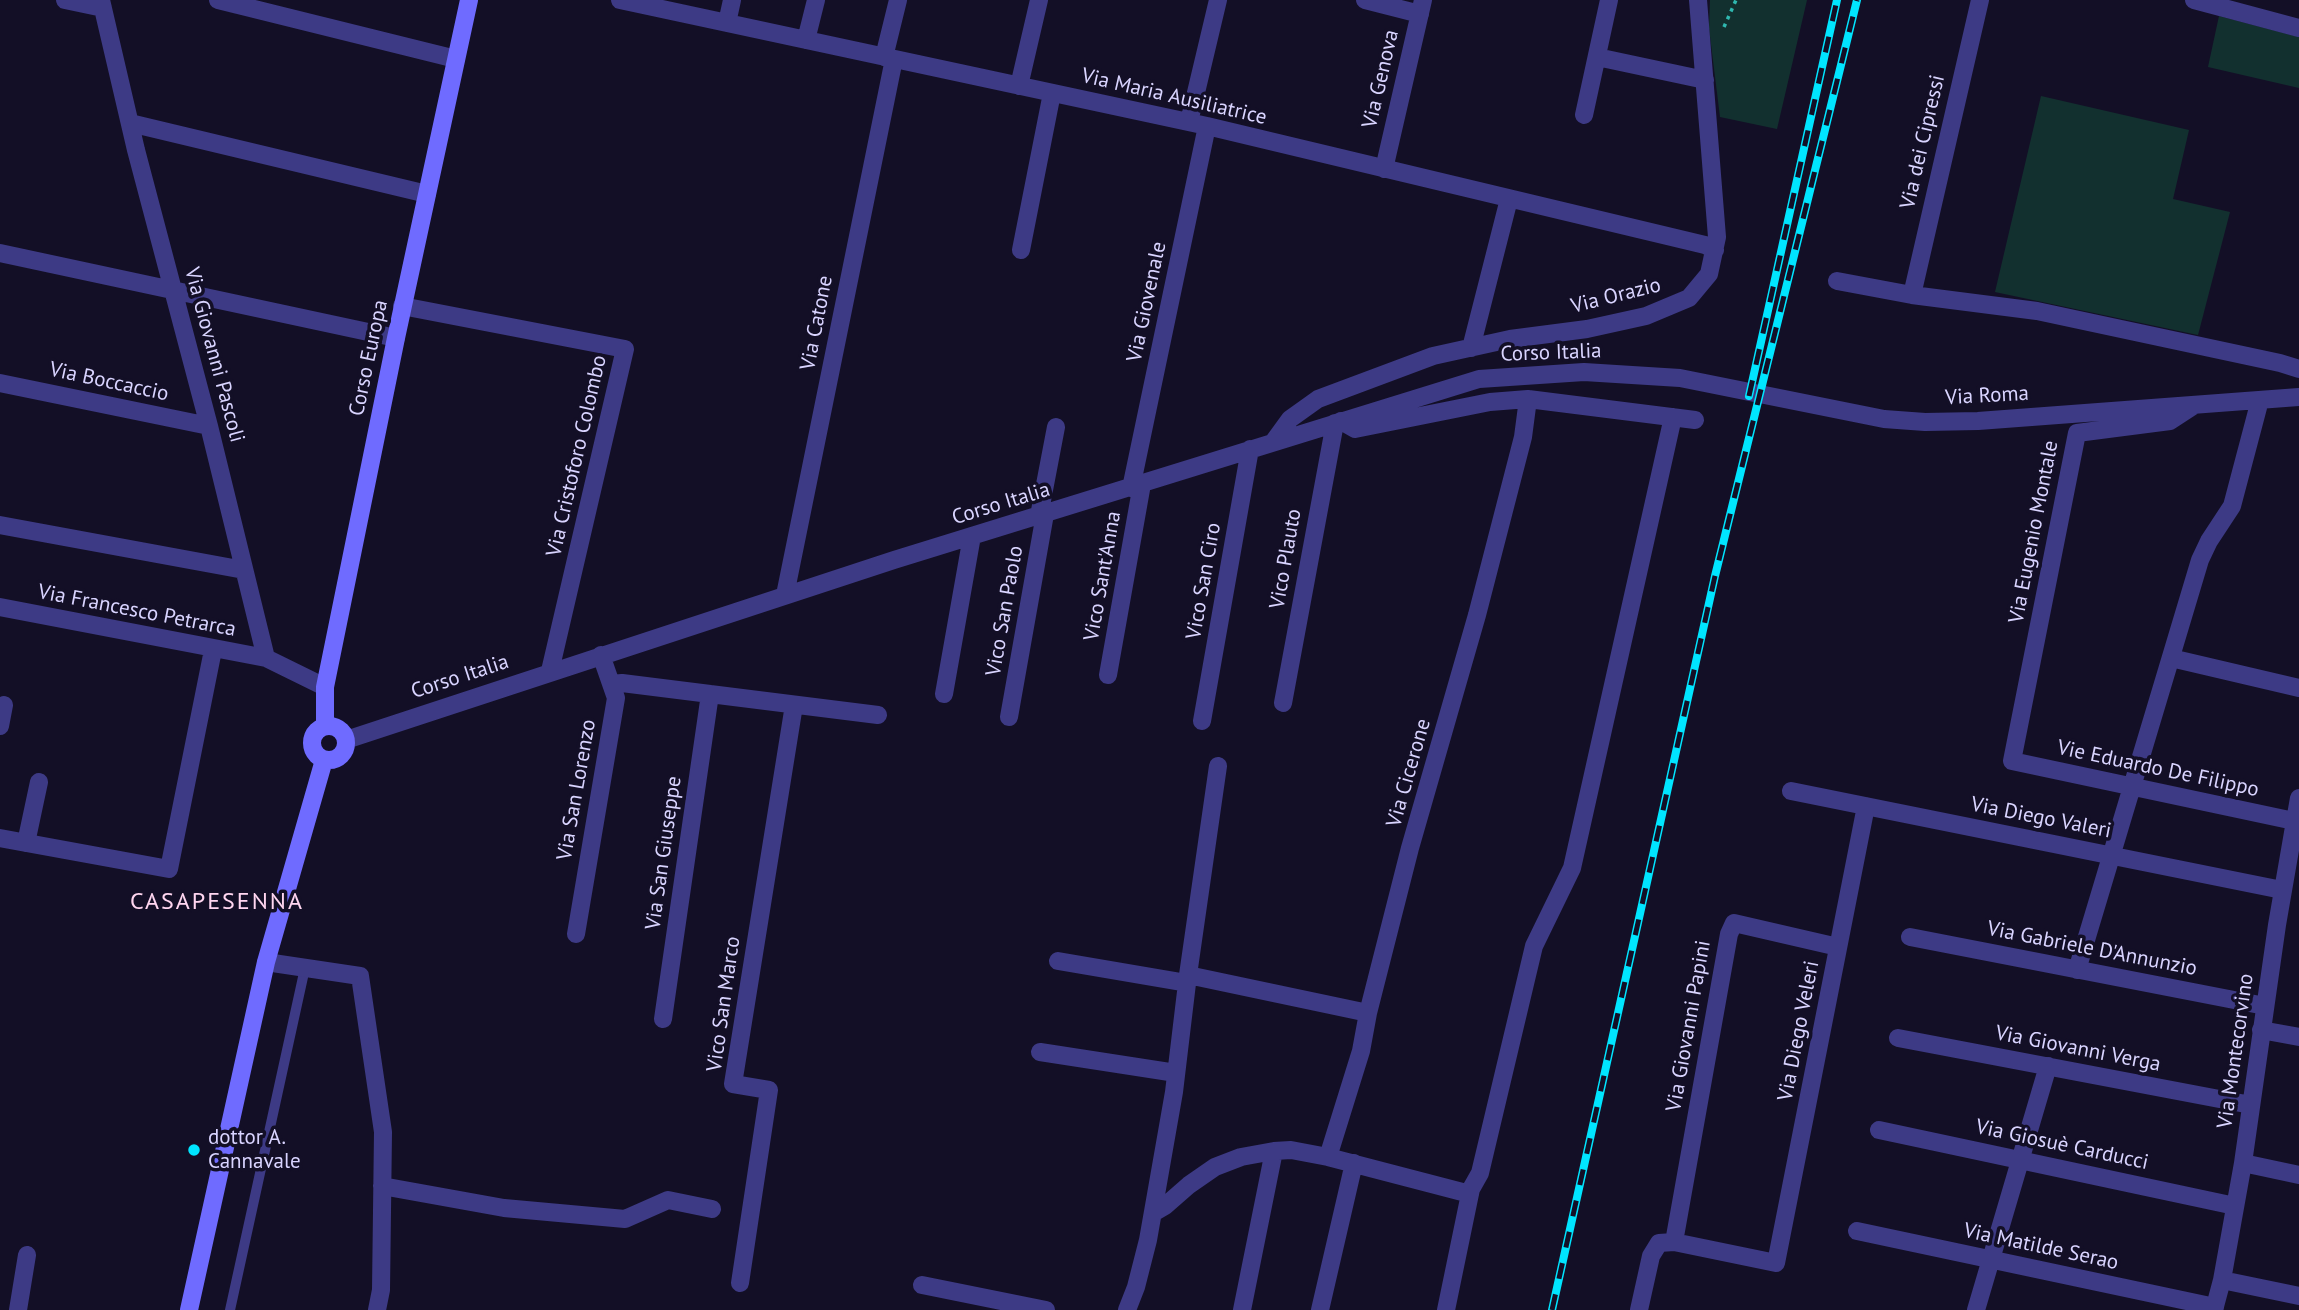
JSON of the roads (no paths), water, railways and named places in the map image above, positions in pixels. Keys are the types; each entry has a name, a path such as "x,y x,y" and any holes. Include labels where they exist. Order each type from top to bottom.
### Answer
{"street":[{"path":"65,0 102,4"},
{"path":"218,0 456,59"},
{"name":"Corso Europa","path":"325,726 325,687 402,306 469,0"},
{"name":"Via Maria Ausiliatrice","path":"620,0 1207,126 1704,245 1715,250"},
{"path":"727,23 732,0"},
{"path":"806,40 816,0"},
{"name":"Via Catone","path":"785,595 898,0"},
{"path":"1020,86 1039,0"},
{"path":"1189,122 1218,0"},
{"path":"1365,0 1421,7"},
{"path":"1584,115 1609,0"},
{"name":"Via Orazio","path":"1274,441 1290,419 1318,400 1433,356 1510,339 1587,329 1646,316 1689,299 1709,274 1717,237 1698,0"},
{"name":"Via dei Cipressi","path":"1912,295 1980,0"},
{"path":"2193,0 2299,28"},
{"name":"Via Giovanni Pascoli","path":"102,4 266,658"},
{"name":"Via Genova","path":"1384,169 1421,7"},
{"path":"1597,57 1705,80"},
{"path":"1021,250 1052,93"},
{"path":"130,123 427,194"},
{"name":"Via Giovenale","path":"1136,486 1207,126"},
{"path":"1471,348 1509,199"},
{"path":"0,253 396,338"},
{"path":"1837,281 1912,295 2038,311 2299,369"},
{"name":"Via Cristoforo Colombo","path":"402,306 625,349 551,671"},
{"name":"Corso Italia","path":"346,740 785,595 1479,379 1584,372 1680,378"},
{"name":"Via Roma","path":"1680,378 1884,419 1925,422 1978,421 2299,397"},
{"name":"Via Boccaccio","path":"0,383 209,426"},
{"path":"1338,422 1355,429 1490,402 1528,399 1695,419"},
{"name":"Via Cicerone","path":"1328,1157 1361,1051 1368,1013 1410,848 1477,615 1523,437 1528,399"},
{"path":"2077,970 2200,560 2232,506 2260,400"},
{"name":"Via Eugenio Montale","path":"2012,761 2077,433 2170,421 2195,404"},
{"path":"1446,1310 1470,1194 1480,1173 1534,946 1572,868 1673,417"},
{"name":"Vico Plauto","path":"1283,703 1338,422"},
{"name":"Vico San Paolo","path":"1009,717 1056,428"},
{"name":"Vico San Ciro","path":"1202,721 1250,449"},
{"name":"Vico Sant'Anna","path":"1108,675 1136,486"},
{"path":"0,525 244,569"},
{"path":"944,694 972,536"},
{"name":"Via Francesco Petrarca","path":"0,607 213,650 266,658"},
{"path":"0,838 169,869 213,650"},
{"name":"Via San Lorenzo","path":"576,934 616,698 601,655"},
{"path":"266,658 325,687"},
{"path":"2171,658 2299,688"},
{"path":"611,684 622,683 878,715"},
{"name":"Via San Giuseppe","path":"663,1019 710,694"},
{"path":"0,726 4,705"},
{"name":"Vico San Marco","path":"740,1283 769,1090 733,1084 794,705"},
{"path":"325,726 340,730 346,740 341,756 330,761 315,754 311,743 316,732 325,726"},
{"path":"189,1310 266,962 324,760"},
{"name":"Vie Eduardo De Filippo","path":"2012,761 2294,821"},
{"path":"1126,1310 1136,1287 1153,1213 1176,1073 1187,979 1219,766"},
{"path":"26,843 39,782"},
{"name":"Via Diego Valeri","path":"1791,791 2113,856 2288,885"},
{"name":"Via Montecorvino","path":"2214,1308 2222,1280 2243,1163 2261,1030 2288,885 2299,798"},
{"name":"Via Diego Veleri","path":"1666,1243 1776,1264 1866,806"},
{"name":"Via Giovanni Papini","path":"1666,1243 1729,934 1734,923 1838,947"},
{"name":"Via Gabriele D'Annunzio","path":"1910,937 2265,1006"},
{"path":"1058,961 1187,979 1368,1013"},
{"path":"266,962 360,976 383,1132 381,1290 377,1310"},
{"path":"2261,1030 2299,1037"},
{"name":"Via Giovanni Verga","path":"1898,1038 2251,1105"},
{"path":"1040,1052 1176,1073"},
{"path":"1976,1310 2048,1066"},
{"name":"Via Giosuè Carducci","path":"1879,1129 2235,1206"},
{"path":"1153,1213 1215,1167 1241,1157 1274,1151 1291,1150 1328,1157 1470,1194"},
{"path":"1242,1310 1274,1151"},
{"path":"1320,1310 1354,1163"},
{"path":"2243,1163 2299,1175"},
{"path":"382,1186 504,1208 625,1219 668,1200 712,1209"},
{"name":"Via Matilde Serao","path":"1857,1231 2214,1308"},
{"path":"1639,1310 1651,1256 1666,1243"},
{"path":"18,1310 27,1255"},
{"path":"2222,1280 2299,1296"},
{"path":"922,1285 1046,1310"}],"lane":[{"path":"230,1310 305,968"}],"railway":[{"path":"1749,396 1837,0"},
{"path":"1552,1310 1715,576 1857,0"}],"place":[{"name":"dottor A. Cannavale","path":"194,1150"}],"district":[{"name":"CASAPESENNA","path":"217,902"}]}
